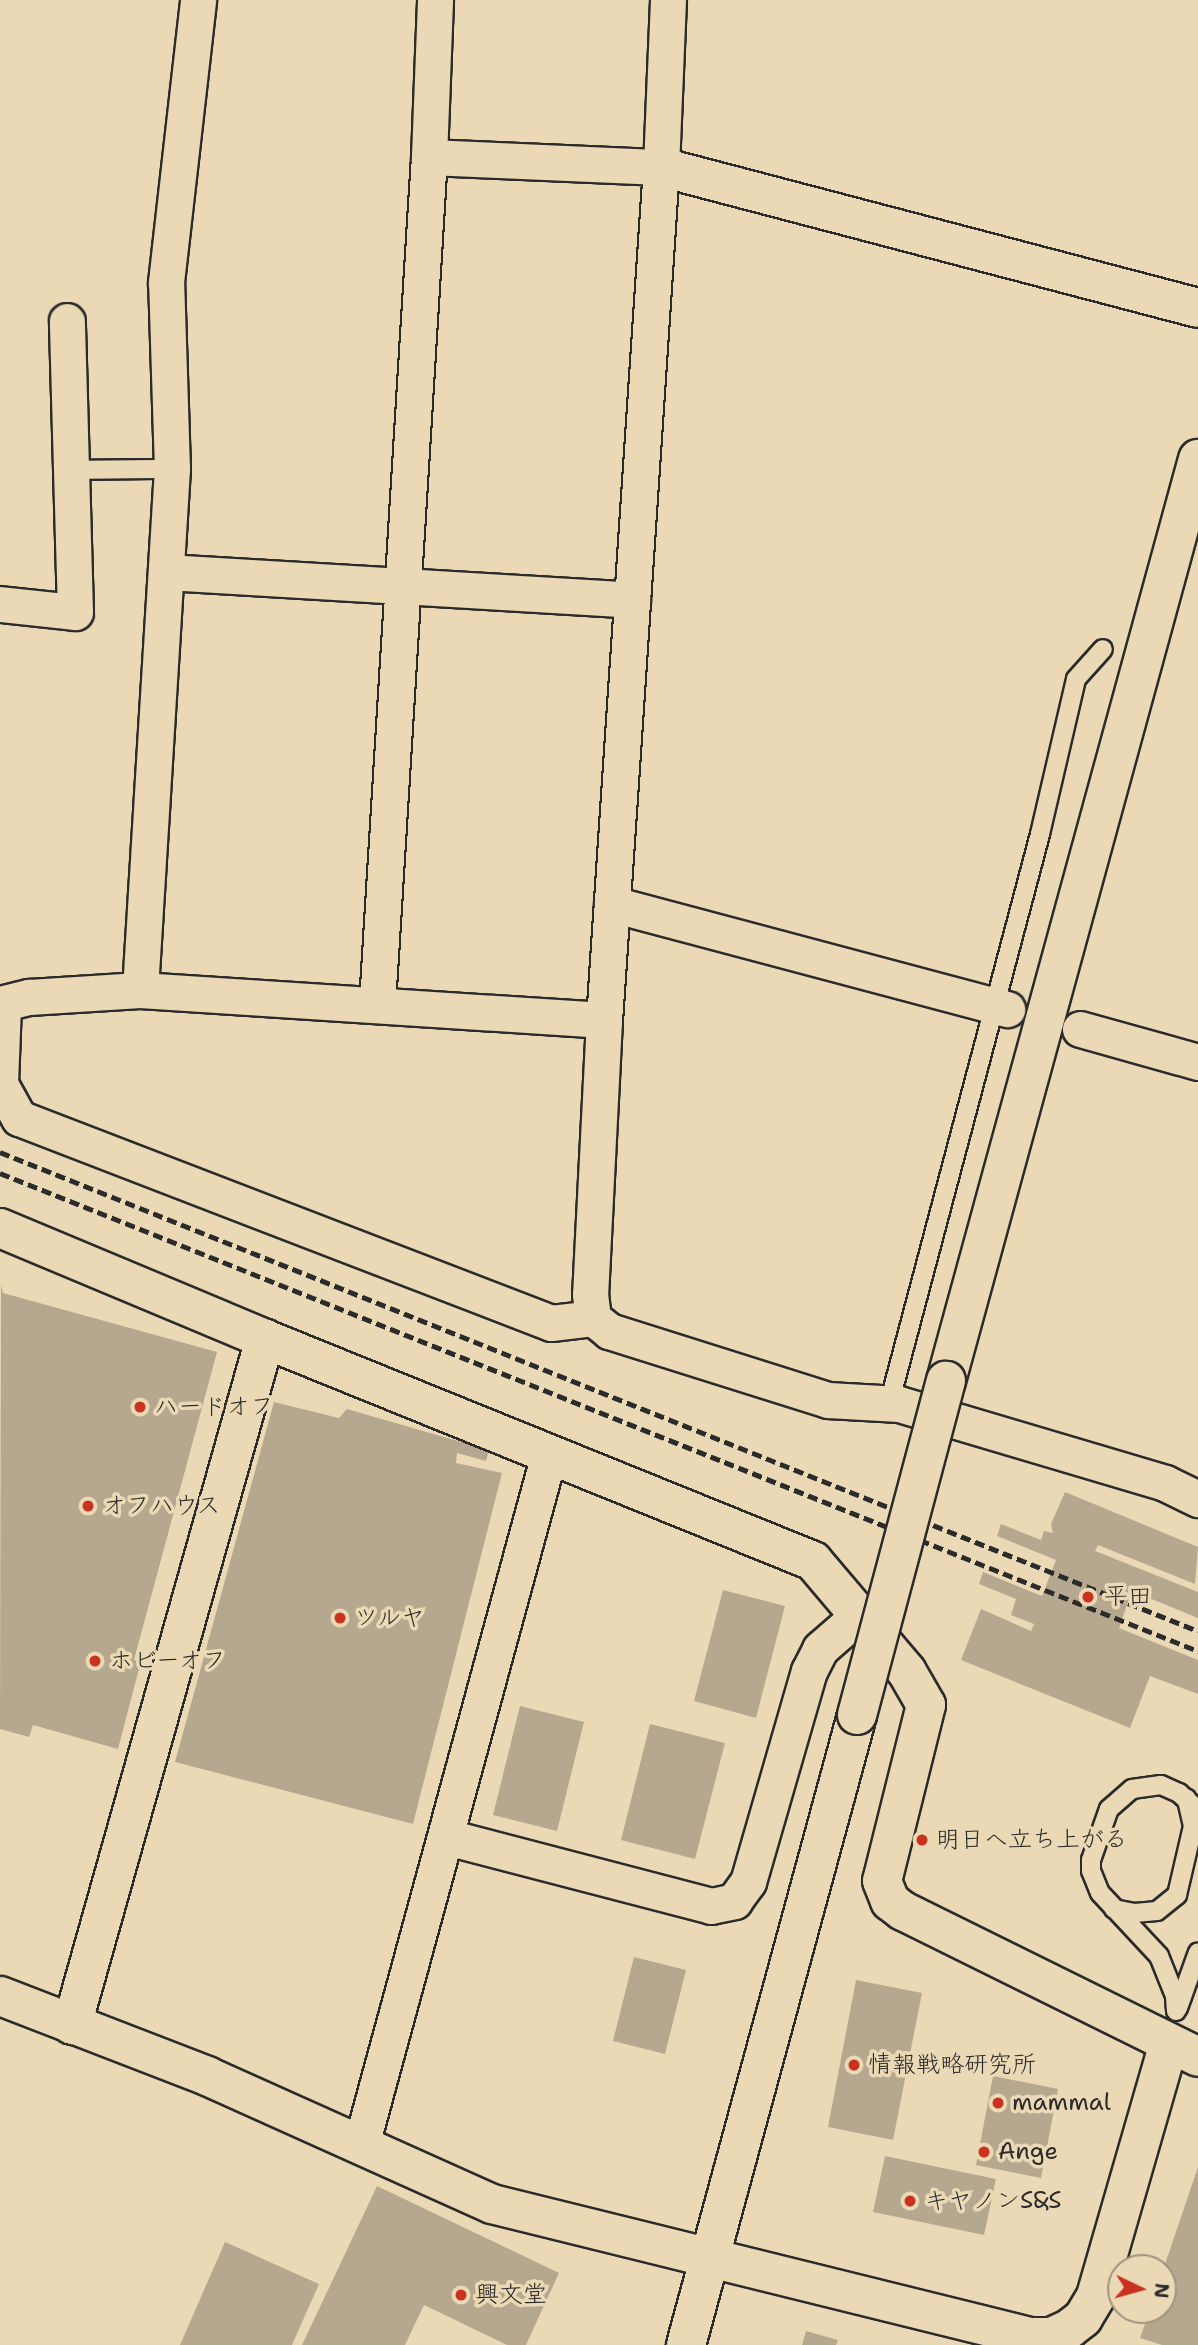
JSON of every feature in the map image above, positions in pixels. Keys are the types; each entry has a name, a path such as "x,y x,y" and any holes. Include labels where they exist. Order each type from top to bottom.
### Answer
{"street":[{"path":"140,990 172,469 166,282 198,0"},
{"path":"377,1004 429,157 435,0"},
{"path":"668,0 661,167 604,1020 590,1294 593,1318 609,1331 828,1400 889,1404 1165,1483 1198,1499"},
{"path":"429,157 661,167 1198,308"},
{"path":"0,604 75,612 67,321"},
{"path":"685,2345 1198,459"},
{"path":"167,572 632,600"},
{"path":"611,904 1001,1007"},
{"path":"593,1318 551,1323 19,1118 0,1084 2,1004 29,997 140,990 604,1020"},
{"path":"1080,1029 1198,1062"},
{"path":"0,1228 265,1339 813,1561 907,1672 926,1705 882,1881 890,1901 903,1911 1181,2037 1096,2296 1072,2337 1030,2337 492,2204 206,2076 0,1996"},
{"path":"72,2025 265,1339"},
{"path":"361,2145 447,1837 549,1454"},
{"path":"447,1837 711,1906 734,1901 748,1882 809,1671 820,1649 859,1615"}],"lane":[{"path":"71,470 172,469"},
{"path":"889,1404 1001,1007 1076,679 1103,649"},
{"path":"1111,1907 1129,1913 1157,1911 1177,1895 1193,1826 1193,1805 1161,1785 1132,1789 1109,1810 1093,1850 1091,1871 1096,1886 1111,1907 1159,1956 1175,1996 1181,2037"},
{"path":"1181,2037 1198,1952"}],"building":[{"name":"オフハウス","path":"1,1285 3,1293 217,1352 134,1660 141,1661 118,1749 33,1725 29,1737 0,1729"},
{"name":"ツルヤ","path":"274,1402 339,1418 347,1409 489,1450 486,1461 457,1453 456,1463 502,1473 413,1824 175,1762"},
{"path":"1065,1492 1198,1547 1195,1584 1098,1545 1095,1551 1198,1592 1198,1618 1132,1591 1119,1628 1198,1660 1198,1694 1150,1676 1130,1728 961,1660 981,1609 1031,1631 1034,1624 1011,1615 1016,1599 979,1584 983,1572 1042,1596 1056,1560 997,1536 1001,1524 1041,1540 1044,1531 1053,1533 1051,1524"},
{"path":"723,1590 785,1606 756,1718 694,1701"},
{"path":"520,1706 584,1722 557,1831 493,1815"},
{"path":"650,1724 725,1743 695,1859 621,1840"},
{"path":"634,1957 686,1970 665,2054 613,2041"},
{"path":"856,1980 922,1993 893,2140 828,2127"},
{"path":"993,2076 1058,2089 1041,2178 976,2165"},
{"path":"885,2156 996,2179 984,2235 873,2212"},
{"path":"1198,2167 1198,2345 1162,2345 1140,2338 1145,2324 1177,2324 1177,2254 1168,2254"},
{"path":"377,2186 559,2273 526,2345 507,2345 424,2305 405,2345 302,2345"},
{"path":"225,2242 319,2284 292,2345 180,2345"},
{"path":"806,2331 838,2340 836,2345 802,2345"}],"railway":[{"path":"0,1152 1198,1631"},
{"path":"0,1173 1198,1651"}],"place":[{"name":"ハードオフ","path":"140,1407"},
{"name":"オフハウス","path":"88,1506"},
{"name":"平田","path":"1088,1597"},
{"name":"ツルヤ","path":"340,1618"},
{"name":"ホビーオフ","path":"95,1661"},
{"name":"明日へ立ち上がる","path":"922,1840"},
{"name":"情報戦略研究所","path":"854,2065"},
{"name":"mammal","path":"998,2103"},
{"name":"Ange","path":"984,2152"},
{"name":"キヤノンS&S","path":"910,2201"},
{"name":"興文堂","path":"461,2295"}]}
